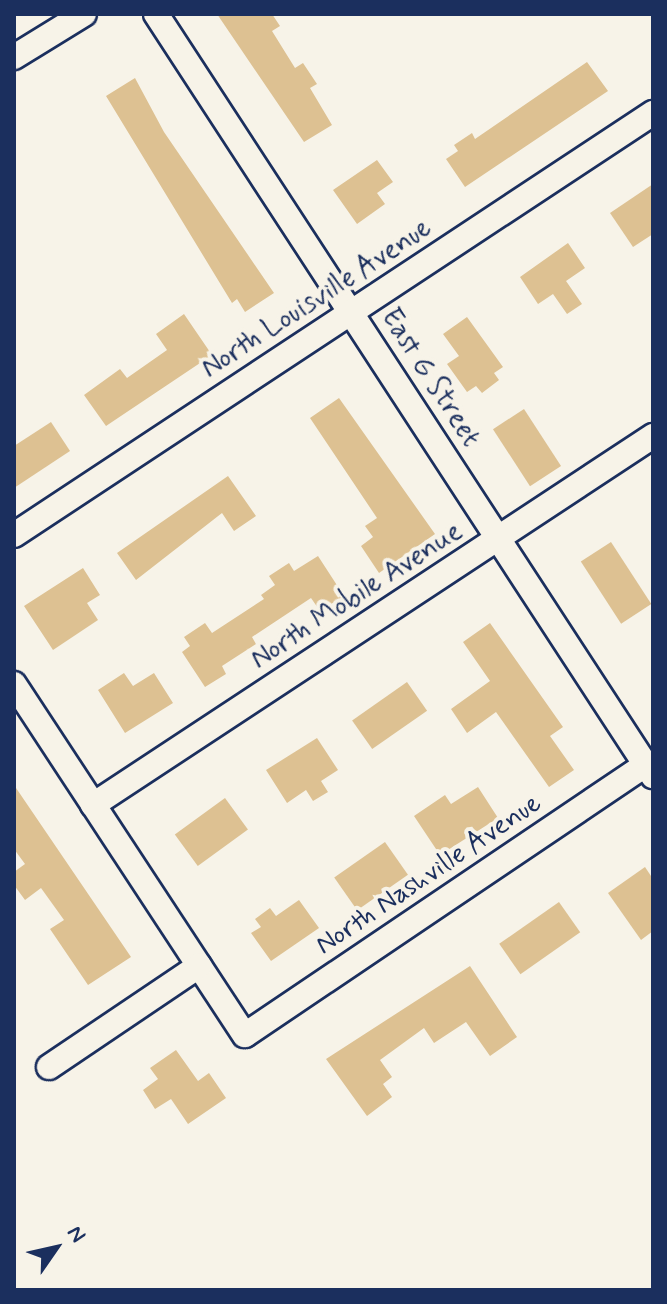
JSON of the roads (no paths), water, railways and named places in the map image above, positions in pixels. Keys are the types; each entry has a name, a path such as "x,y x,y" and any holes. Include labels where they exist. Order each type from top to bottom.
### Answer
{"street":[{"path":"14,57 84,14"},
{"name":"East G Street","path":"156,14 650,770"},
{"name":"North Louisville Avenue","path":"14,535 653,113"},
{"name":"North Mobile Avenue","path":"93,805 653,436"},
{"path":"14,684 199,966 49,1067"},
{"name":"North Nashville Avenue","path":"199,966 245,1035 650,770"}]}
